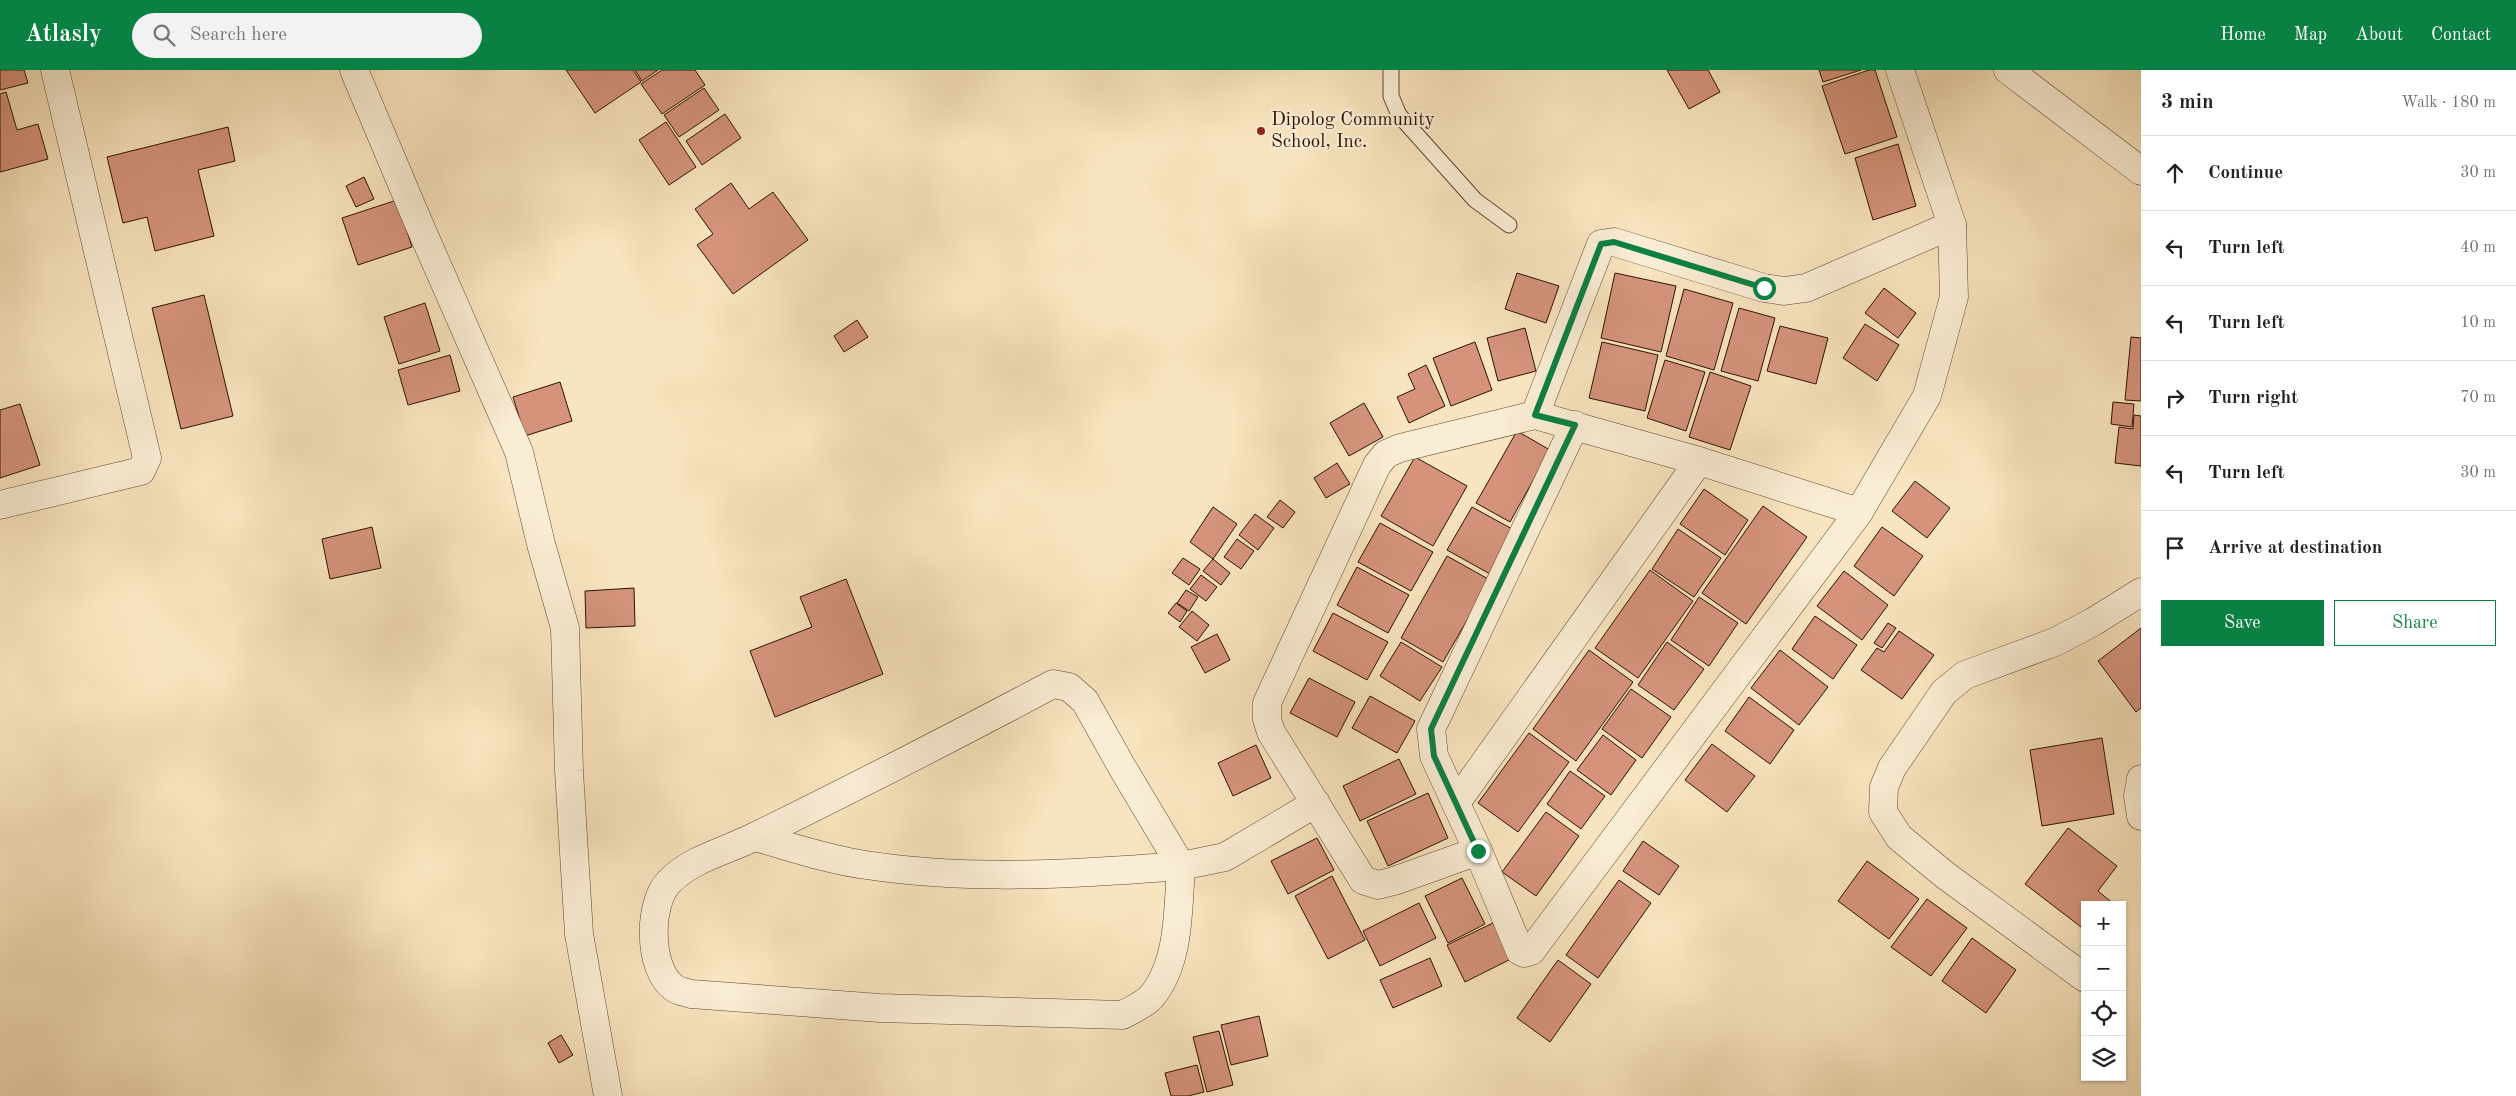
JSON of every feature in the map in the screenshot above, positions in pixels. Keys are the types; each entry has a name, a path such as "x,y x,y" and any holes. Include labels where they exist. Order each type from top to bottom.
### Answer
{"street":[{"path":"0,505 141,472 147,458 55,70"},
{"path":"354,70 519,452 541,544 565,628 569,771 579,934 608,1096"},
{"path":"1575,425 1431,729 1434,756 1478,851 1520,950 1528,953 1859,512 1926,396 1954,297 1952,225 1900,70"},
{"path":"2008,70 2141,171"},
{"path":"1535,415 1601,244 1614,242 1764,288 1784,291 1806,288 1952,225"},
{"path":"1478,851 1378,885 1363,880 1271,732 1267,719 1267,703 1377,465 1386,454 1400,448 1535,415 1699,462 1859,512"},
{"path":"1456,803 1699,462"},
{"path":"2081,975 1945,875 1899,837 1883,812 1884,787 1892,768 1944,692 1955,682 1965,675 2055,642 2093,622 2141,592"},
{"path":"1053,684 1069,687 1085,701 1181,866 1176,932 1165,977 1151,998 1123,1015 880,1008 690,994 673,988 659,970 655,954 653,926 662,896 668,883 694,864 755,837 1053,684"},
{"path":"2141,779 2138,796 2141,816"},
{"path":"755,837 865,865 966,875 1100,873 1181,866 1225,857 1316,803"}],"lane":[{"path":"1391,70 1391,96 1399,115 1475,200 1509,225"}],"building":[{"path":"0,70 24,70 28,83 0,90"},
{"path":"566,70 633,70 641,82 595,113"},
{"path":"635,70 658,70 642,81"},
{"path":"662,70 695,70 705,85 662,114 641,84"},
{"path":"1667,70 1708,70 1720,92 1689,109"},
{"path":"1819,70 1861,70 1823,82"},
{"path":"1869,70 1875,70 1897,137 1845,154 1822,86"},
{"path":"704,88 719,110 679,137 664,115"},
{"path":"6,92 17,130 38,124 48,159 0,172 0,94"},
{"path":"725,114 741,138 702,165 686,141"},
{"path":"666,122 696,167 669,185 639,140"},
{"path":"228,127 235,161 198,170 214,236 155,251 147,217 123,223 107,157"},
{"path":"1898,144 1916,206 1873,220 1855,158"},
{"path":"364,177 374,199 356,207 346,186"},
{"path":"731,183 749,209 773,192 808,240 733,294 697,245 713,234 695,209"},
{"path":"397,200 412,247 358,265 342,218"},
{"path":"1517,273 1559,286 1546,323 1505,309"},
{"path":"1615,273 1676,286 1661,352 1601,338"},
{"path":"1884,288 1916,313 1898,338 1865,313"},
{"path":"1684,289 1733,303 1714,370 1666,356"},
{"path":"204,295 233,416 181,429 152,308"},
{"path":"425,303 440,351 399,364 384,317"},
{"path":"1739,308 1775,318 1758,381 1721,371"},
{"path":"857,320 868,337 844,352 834,336"},
{"path":"1865,324 1899,345 1877,381 1843,358"},
{"path":"1780,326 1828,338 1816,384 1767,371"},
{"path":"1525,328 1536,371 1498,381 1487,338"},
{"path":"2131,337 2141,338 2141,401 2125,400"},
{"path":"1475,342 1492,390 1451,406 1433,358"},
{"path":"1602,342 1658,355 1645,411 1589,398"},
{"path":"450,355 460,391 408,405 398,370"},
{"path":"1665,360 1705,372 1686,431 1647,418"},
{"path":"1426,365 1445,406 1409,423 1397,397 1415,389 1408,374"},
{"path":"1710,372 1751,386 1730,450 1689,437"},
{"path":"560,382 572,421 525,436 513,397"},
{"path":"2113,402 2134,404 2132,427 2111,424"},
{"path":"1364,403 1383,437 1349,456 1330,423"},
{"path":"20,404 40,465 0,478 0,410"},
{"path":"2134,415 2141,416 2141,466 2115,463 2119,427 2133,429"},
{"path":"1517,431 1550,450 1510,522 1476,503"},
{"path":"1415,457 1467,486 1433,546 1381,516"},
{"path":"1337,463 1350,484 1326,498 1314,478"},
{"path":"1915,481 1950,508 1927,538 1892,511"},
{"path":"1704,489 1748,520 1725,555 1680,524"},
{"path":"1280,500 1295,512 1283,528 1267,517"},
{"path":"1763,506 1807,537 1746,624 1702,593"},
{"path":"1213,507 1237,524 1213,559 1190,542"},
{"path":"1472,507 1514,530 1490,574 1447,550"},
{"path":"1255,514 1274,528 1258,550 1239,535"},
{"path":"1380,523 1433,552 1411,591 1358,562"},
{"path":"372,527 381,568 330,579 322,539"},
{"path":"1882,527 1923,556 1894,596 1854,566"},
{"path":"1678,529 1721,558 1694,597 1652,569"},
{"path":"1237,539 1254,551 1241,569 1224,557"},
{"path":"1447,556 1490,580 1443,662 1401,638"},
{"path":"1183,558 1200,569 1189,585 1172,573"},
{"path":"1213,559 1230,573 1221,585 1203,571"},
{"path":"1357,567 1409,595 1388,633 1337,605"},
{"path":"1650,570 1693,601 1638,678 1595,648"},
{"path":"1844,571 1888,605 1862,640 1817,606"},
{"path":"1201,575 1217,587 1206,601 1190,589"},
{"path":"846,579 883,674 775,717 750,651 812,627 800,597"},
{"path":"634,588 635,626 586,628 585,591"},
{"path":"1186,590 1198,597 1189,611 1177,603"},
{"path":"1699,597 1738,623 1709,666 1671,640"},
{"path":"1176,603 1187,611 1180,622 1168,613"},
{"path":"1192,611 1209,625 1197,641 1179,627"},
{"path":"1333,613 1388,642 1367,680 1313,651"},
{"path":"1815,616 1857,645 1833,679 1792,649"},
{"path":"1888,623 1896,628 1882,648 1874,643"},
{"path":"2141,628 2141,708 2136,712 2098,661"},
{"path":"1899,631 1934,655 1902,699 1861,670 1877,648 1884,652"},
{"path":"1217,634 1230,660 1205,673 1191,647"},
{"path":"1401,642 1442,667 1420,701 1380,676"},
{"path":"1667,642 1704,669 1674,710 1638,685"},
{"path":"1589,650 1633,682 1576,761 1533,729"},
{"path":"1780,650 1828,687 1799,725 1751,688"},
{"path":"1309,678 1355,702 1337,737 1290,713"},
{"path":"1631,689 1671,717 1642,758 1602,729"},
{"path":"1370,696 1415,721 1397,753 1352,728"},
{"path":"1749,697 1794,730 1770,764 1725,731"},
{"path":"1529,733 1569,762 1518,832 1478,803"},
{"path":"1603,735 1636,760 1611,795 1577,770"},
{"path":"2102,738 2114,814 2042,826 2030,750"},
{"path":"1712,744 1755,776 1727,812 1685,780"},
{"path":"1256,745 1271,778 1233,796 1218,763"},
{"path":"1399,759 1416,794 1360,821 1343,786"},
{"path":"1570,771 1605,796 1581,829 1547,804"},
{"path":"1428,793 1448,838 1388,866 1367,821"},
{"path":"1546,812 1579,836 1536,896 1502,872"},
{"path":"2068,828 2117,866 2098,891 2110,901 2081,901 2081,927 2025,884"},
{"path":"1317,838 1334,870 1288,894 1271,861"},
{"path":"1643,841 1679,866 1659,895 1623,871"},
{"path":"1867,861 1919,899 1889,939 1838,901"},
{"path":"1332,876 1365,940 1328,959 1295,896"},
{"path":"1462,878 1485,924 1448,943 1425,896"},
{"path":"1619,880 1651,903 1598,978 1566,955"},
{"path":"1927,899 1967,928 1931,976 1891,947"},
{"path":"1419,903 1436,938 1380,966 1363,931"},
{"path":"1493,923 1511,959 1465,982 1447,945"},
{"path":"1972,938 2016,970 1986,1013 1942,981"},
{"path":"1430,958 1442,986 1393,1008 1380,980"},
{"path":"1558,960 1591,984 1550,1042 1517,1018"},
{"path":"1259,1016 1268,1056 1231,1065 1221,1025"},
{"path":"1219,1031 1233,1085 1207,1092 1193,1037"},
{"path":"561,1035 573,1055 559,1063 548,1043"},
{"path":"1197,1065 1204,1092 1188,1096 1171,1096 1165,1073"}],"place":[{"name":"Dipolog Community School, Inc.","path":"1261,131"}],"route":[{"path":"1478,851 1434,756 1431,729 1575,425 1535,415 1601,244 1614,242 1764,288"}]}
